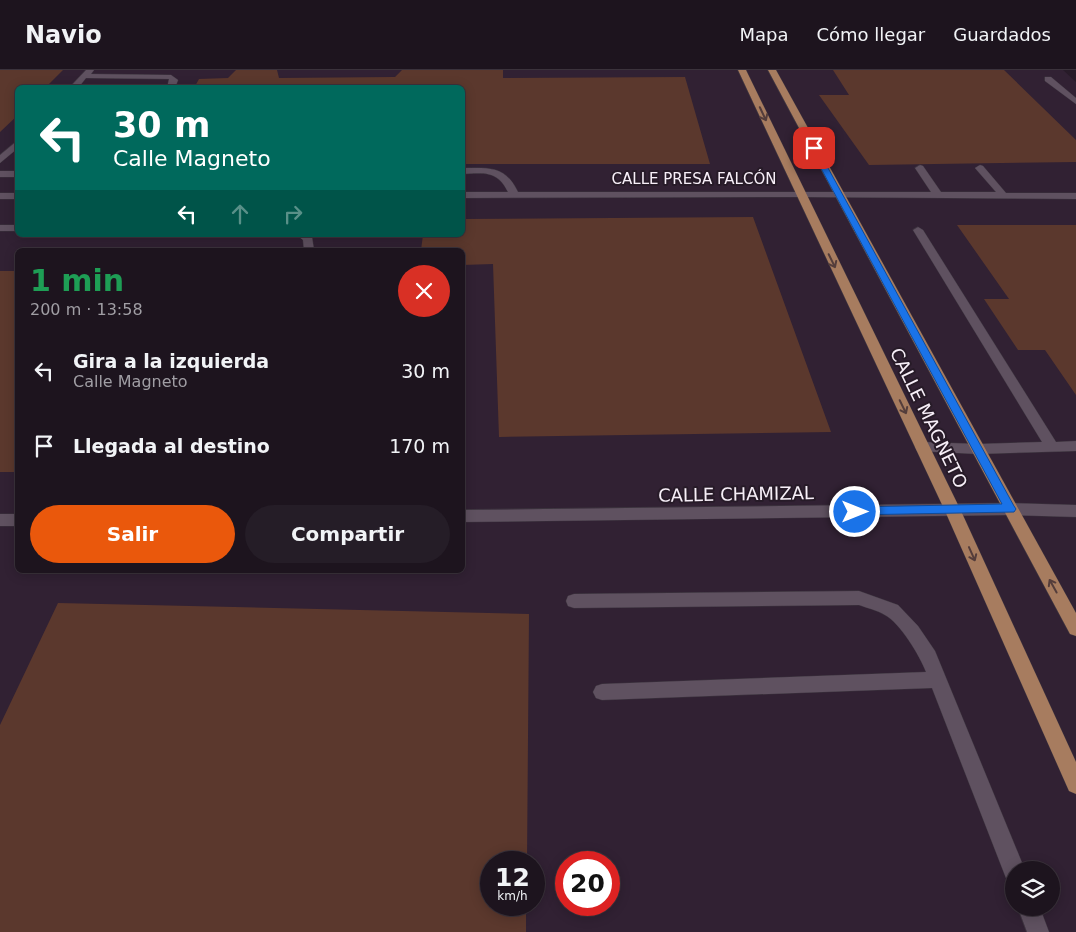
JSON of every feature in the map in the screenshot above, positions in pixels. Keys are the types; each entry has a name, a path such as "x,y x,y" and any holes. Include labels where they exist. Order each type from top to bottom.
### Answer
{"main road":[{"name":"CALLE MAGNETO","path":"742,70 953,511 1076,784"},
{"name":"CALLE MAGNETO","path":"772,70 1076,629"}],"lane":[{"path":"76,85 87,73 171,77 174,80 172,85"},
{"path":"1048,78 1076,102"},
{"path":"0,160 15,146"},
{"path":"920,168 939,196"},
{"path":"980,168 1004,196"},
{"path":"465,171 497,173 505,178 515,195"},
{"path":"0,174 15,174"},
{"name":"CALLE PRESA FALCÓN","path":"465,195 800,194 1076,196"},
{"path":"0,196 15,196"},
{"path":"0,228 15,228"},
{"path":"918,230 1052,447"},
{"path":"305,237 308,239 309,248"},
{"path":"922,447 978,449 1076,446"},
{"name":"CALLE CHAMIZAL","path":"465,516 1010,509 1076,511"},
{"path":"0,520 15,520"},
{"path":"574,601 860,598 892,610 912,631 929,657 1010,861"},
{"path":"602,692 938,680"},
{"path":"1031,916 1038,932"}],"shaded area":[{"path":"0,70 1063,70 1076,82 1076,932 0,932"}],"building":[{"path":"0,70 63,70 48,85 15,85 15,118 0,132"},
{"path":"236,70 277,70 279,78 395,77 402,70 503,70 503,78 685,77 710,164 465,164 465,85 196,85 199,79 228,78"},
{"path":"833,70 1004,70 1076,140 1076,162 869,165 819,95 849,95"},
{"path":"753,217 831,432 499,437 493,264 465,265 465,248 421,248 423,237 465,237 465,219"},
{"path":"957,225 1076,225 1076,395 1045,350 1018,350 984,299 1009,299"},
{"path":"0,271 15,271 15,472 0,472"},
{"path":"58,603 529,614 527,851 480,851 480,916 526,916 526,932 0,932 0,725"}],"route":[{"path":"814,148 1010,509 855,512"}]}
